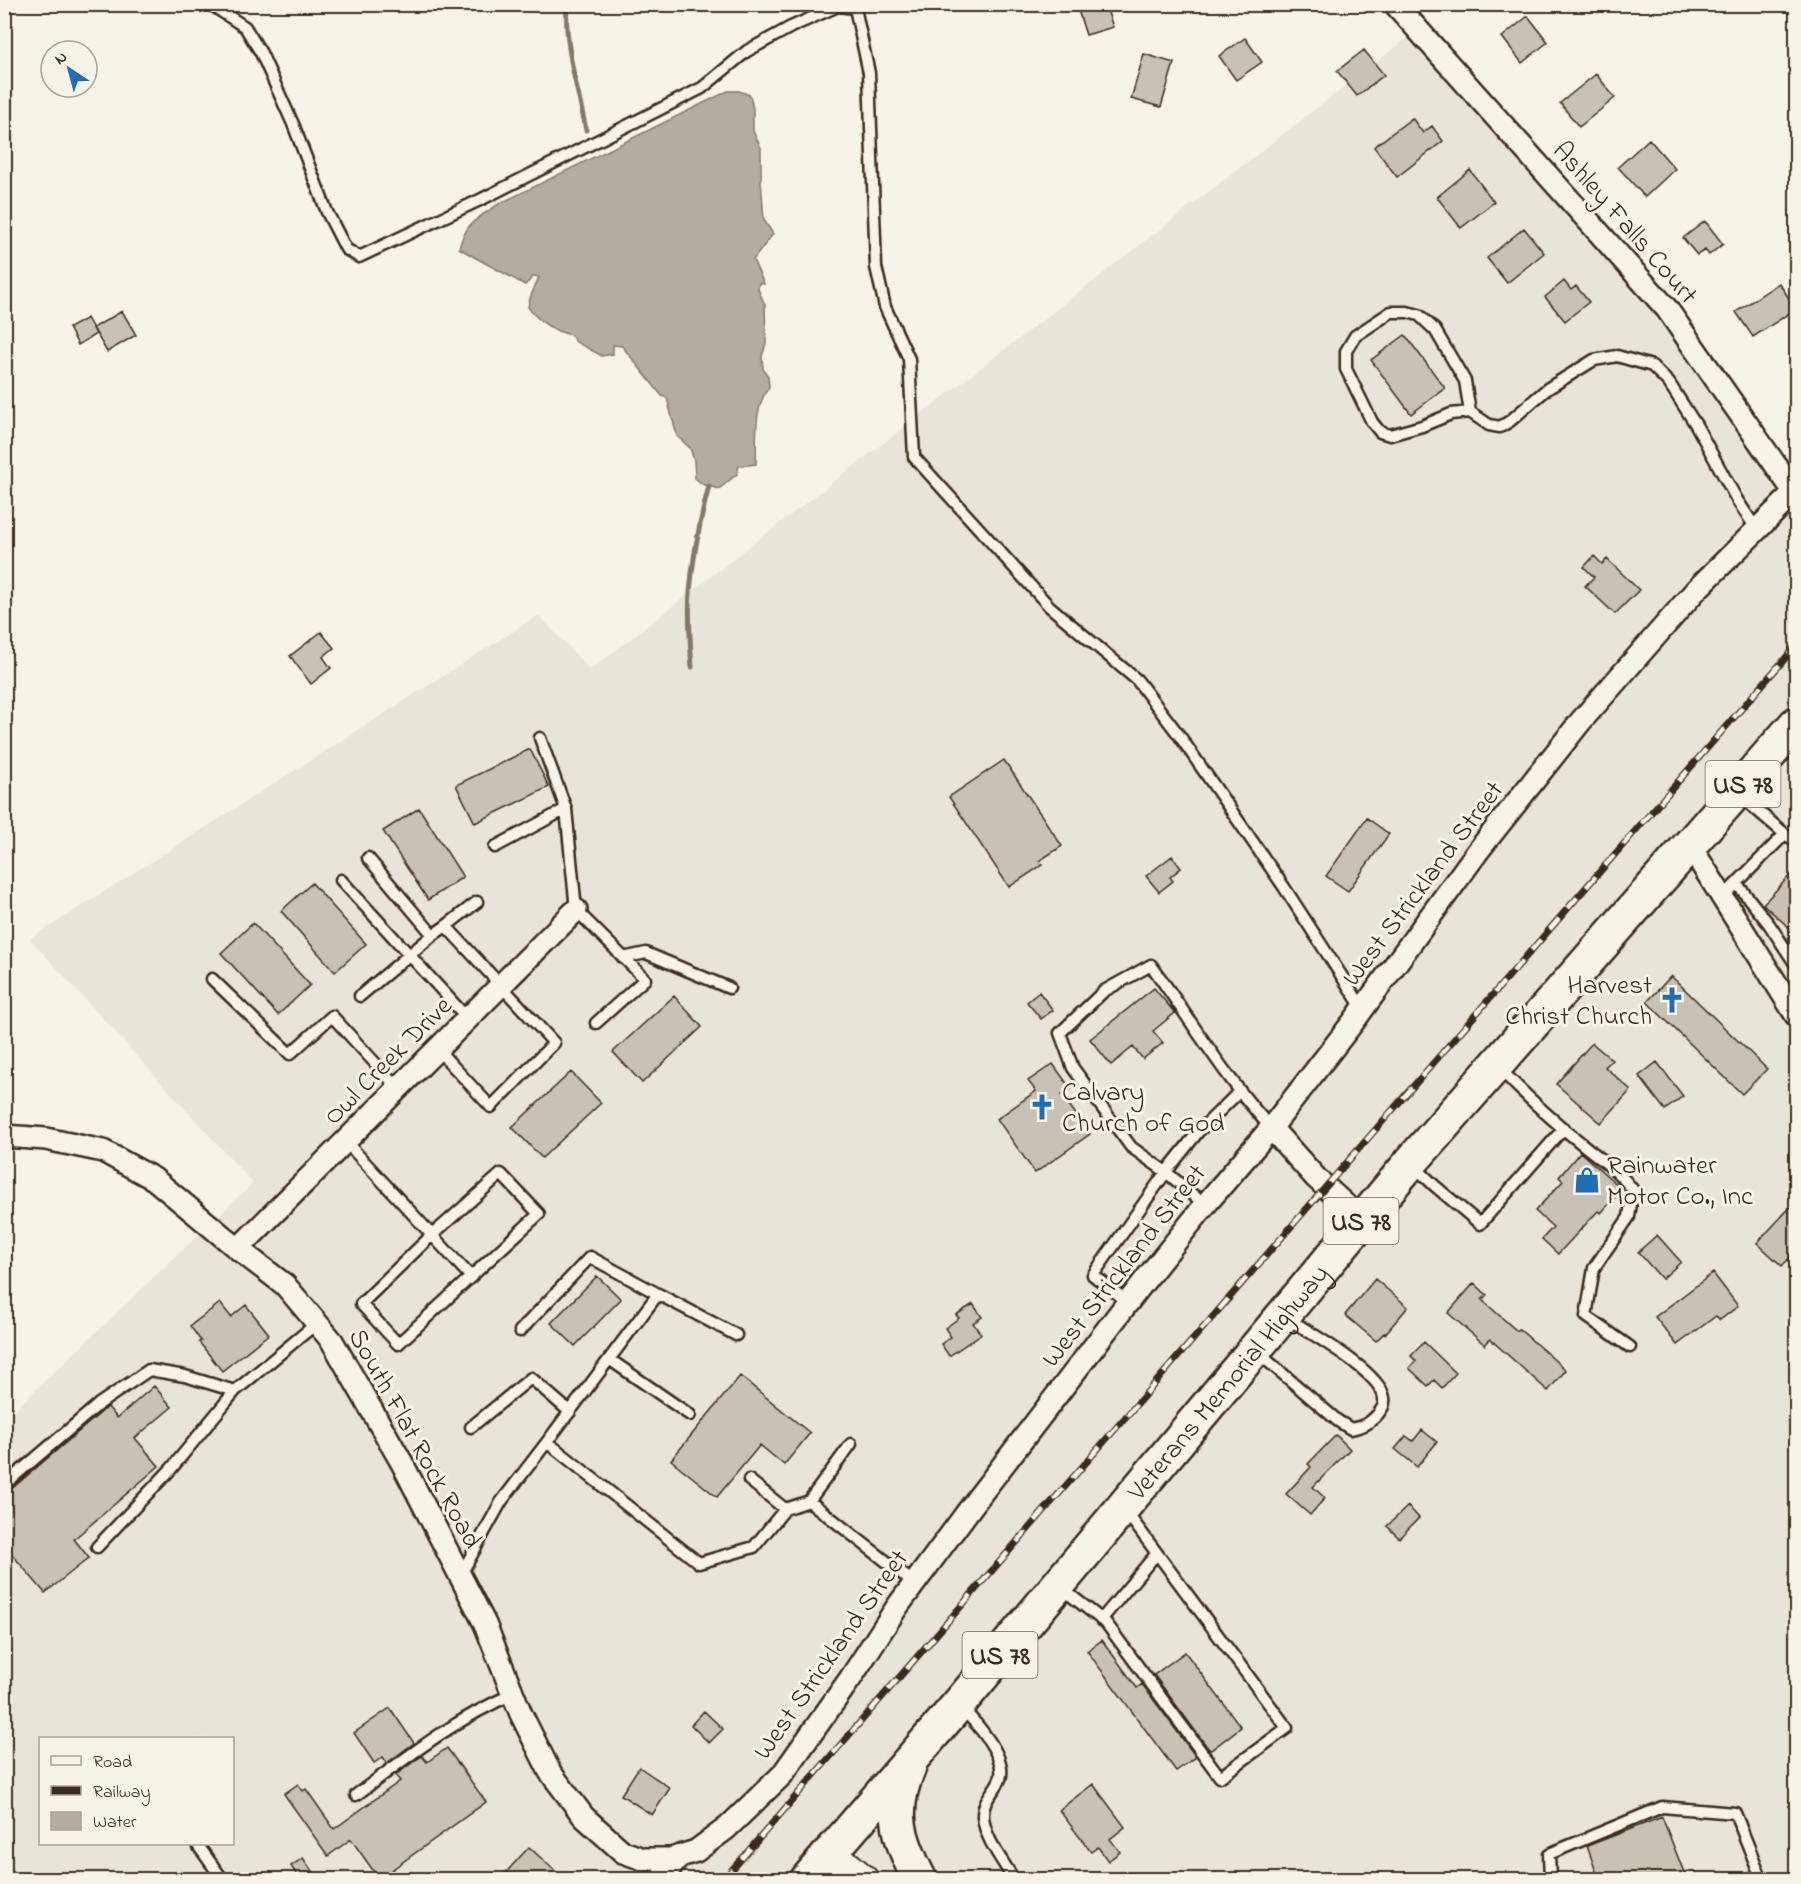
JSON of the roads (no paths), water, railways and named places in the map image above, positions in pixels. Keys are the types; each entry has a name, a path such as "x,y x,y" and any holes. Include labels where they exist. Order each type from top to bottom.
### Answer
{"main road":[{"name":"Veterans Memorial Highway","path":"807,1880 958,1705 1411,1162 1797,724"},
{"path":"915,1754 901,1787 897,1806 901,1832 920,1880"},
{"path":"830,1852 863,1880"}],"street":[{"name":"Ashley Falls Court","path":"1395,4 1667,309 1796,492"},
{"name":"West Strickland Street","path":"660,1880 680,1857 696,1851 727,1828 782,1775 914,1583 1128,1302 1205,1205 1271,1128 1364,1009 1478,851 1581,721 1696,590 1796,492"},
{"path":"1689,844 1730,891 1797,1015"},
{"name":"Owl Creek Drive","path":"238,1249 576,910"},
{"path":"1271,1128 1316,1178 1362,1220"},
{"name":"South Flat Rock Road","path":"4,1136 46,1139 103,1151 154,1179 285,1285 332,1341 402,1463 485,1624 513,1694 550,1772 584,1817 623,1852 644,1859 680,1857"}],"lane":[{"path":"210,4 245,27 261,53 293,124 327,212 346,249 359,257 492,194 702,88 747,51 791,27 838,6 855,8 869,74 876,267 885,307 909,358 914,457 1049,606 1137,680 1179,735 1284,887 1364,1009"},
{"path":"1470,412 1465,381 1435,330 1419,315 1392,312 1355,336 1346,351 1346,369 1353,386 1372,422 1380,432 1390,435 1422,426 1450,414 1470,412 1489,425 1500,427 1546,389 1594,360 1617,356 1652,366 1669,383 1680,399 1737,501 1757,530"},
{"path":"540,738 566,809 576,910 645,979 596,1023"},
{"path":"1736,792 1785,834 1797,841"},
{"path":"495,847 566,809"},
{"path":"1785,834 1730,891 1769,924 1797,965"},
{"path":"368,858 433,935"},
{"path":"341,880 468,1019"},
{"path":"360,996 433,935 477,902"},
{"path":"437,1049 491,1107 554,1043 446,926"},
{"path":"623,958 646,953 729,988"},
{"path":"1205,1205 1166,1172 1131,1147 1072,1068 1060,1033 1104,991 1151,965 1239,1092 1271,1128"},
{"path":"212,979 290,1054 332,1016 398,1089"},
{"path":"1496,1065 1522,1092 1621,1173 1633,1190 1629,1217 1594,1268 1586,1316 1630,1347"},
{"path":"1128,1302 1093,1275 1198,1131 1239,1092"},
{"path":"1411,1162 1435,1186 1480,1224 1564,1128"},
{"path":"346,1142 471,1276"},
{"path":"501,1174 539,1214 398,1344 361,1304 432,1235 501,1174"},
{"path":"520,1331 590,1257 736,1335"},
{"path":"460,1576 501,1502 658,1294"},
{"path":"1254,1350 1338,1421 1351,1428 1367,1425 1383,1407 1384,1396 1375,1382 1362,1369 1325,1342 1282,1316"},
{"path":"97,1547 171,1469 235,1391 317,1323"},
{"path":"609,1359 690,1415"},
{"path":"4,1485 99,1404 149,1370 185,1376 235,1391"},
{"path":"471,1427 531,1378 570,1412"},
{"path":"547,1442 699,1563 754,1546 785,1509 809,1501 851,1444"},
{"path":"749,1480 785,1509"},
{"path":"809,1501 914,1583"},
{"path":"1058,1585 1101,1620 1220,1777 1287,1728 1123,1508"},
{"path":"1101,1620 1157,1553"},
{"path":"356,1795 449,1728 488,1705 513,1694"},
{"path":"958,1705 991,1744 1001,1764 1000,1779 985,1801 982,1815 985,1831 1014,1880"},
{"path":"1550,1880 1549,1854 1662,1807 1736,1813 1762,1880"},
{"path":"198,1845 223,1880"}],"water":[{"path":"728,91 739,91 750,95 753,109 753,131 761,148 764,220 773,234 753,260 764,284 759,283 758,289 765,305 766,343 762,357 769,387 760,404 758,414 756,464 739,466 737,474 719,489 704,485 695,478 694,460 690,448 677,436 667,398 662,396 622,346 613,345 613,354 602,356 576,342 571,335 547,325 528,307 539,277 534,276 525,285 459,248 469,227 497,205"}],"waterway":[{"path":"567,4 572,68 586,130"},
{"path":"692,667 690,592 697,539 709,486"}],"railway":[{"path":"723,1880 1796,646"}],"place":[{"name":"Harvest Christ Church","path":"1672,1000"},
{"name":"Calvary Church of God","path":"1042,1107"},
{"name":"Rainwater Motor Co., Inc","path":"1587,1180"}]}
